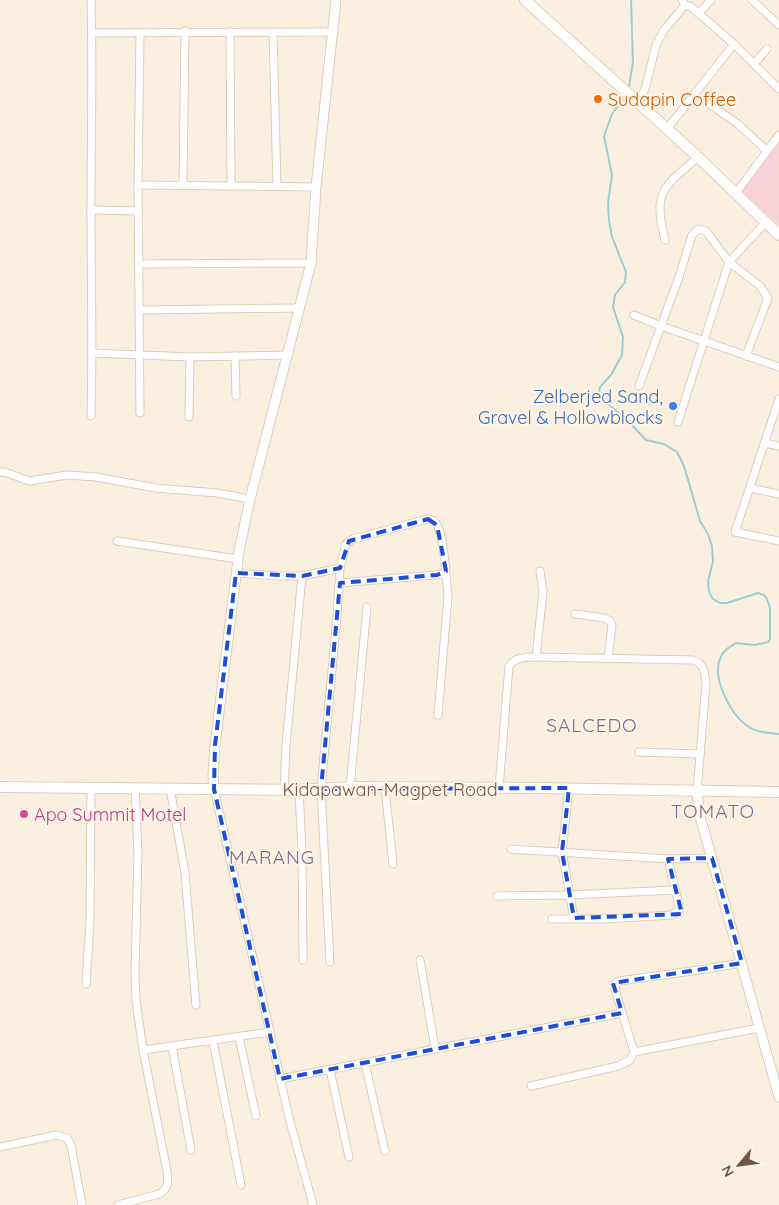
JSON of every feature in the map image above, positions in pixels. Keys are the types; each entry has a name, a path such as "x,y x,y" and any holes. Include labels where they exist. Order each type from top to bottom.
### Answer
{"main road":[{"path":"525,0 698,157 779,235"},
{"name":"Kidapawan-Magpet Road","path":"0,787 299,790 350,787 569,788 779,792"}],"street":[{"path":"91,416 93,353 91,210 92,0"},
{"path":"313,1205 288,1114 214,789 213,775 214,745 238,559 250,499 311,263 316,187 336,0"},
{"path":"699,14 712,0"},
{"path":"752,0 779,25"},
{"path":"638,103 646,86 656,45 684,2 734,44 779,89"},
{"path":"183,185 184,31"},
{"path":"92,32 333,32"},
{"path":"230,32 231,186"},
{"path":"273,32 277,186"},
{"path":"140,33 138,185 140,413"},
{"path":"667,129 734,44"},
{"path":"754,64 767,48"},
{"path":"708,103 738,124 767,151"},
{"path":"736,193 779,135"},
{"path":"666,240 659,216 661,196 664,189 674,178 698,157"},
{"path":"138,185 316,187"},
{"path":"91,210 139,211"},
{"path":"678,422 729,262 766,222"},
{"path":"639,386 695,232 702,229 706,231 729,262 760,286 768,298 746,356"},
{"path":"139,264 311,263"},
{"path":"139,310 299,308"},
{"path":"634,315 779,367"},
{"path":"93,353 190,357 288,355"},
{"path":"235,356 236,396"},
{"path":"189,417 190,357"},
{"path":"779,399 735,532 779,541"},
{"path":"765,443 779,446"},
{"path":"0,472 29,481 67,475 156,488 216,493 250,499"},
{"path":"750,488 779,494"},
{"path":"330,962 321,789 340,568 346,544 349,541 428,519 437,525 448,596 438,715"},
{"path":"117,541 238,559"},
{"path":"236,572 277,576 302,576 340,568"},
{"path":"536,657 543,592 540,571"},
{"path":"340,583 446,574"},
{"path":"284,789 302,576"},
{"path":"350,787 367,607"},
{"path":"575,614 604,618 610,621 612,625 608,659"},
{"path":"499,788 509,666 516,659 536,657 692,660 702,664 706,684 697,791 699,813 759,1028 776,1077 779,1097"},
{"path":"639,752 700,754"},
{"path":"86,984 90,921 91,788"},
{"path":"118,1205 160,1194 168,1186 136,1001 134,973 138,852 136,788"},
{"path":"170,788 185,873 196,1005"},
{"path":"385,788 393,864"},
{"path":"569,788 562,852 574,918"},
{"path":"299,790 302,850 303,960"},
{"path":"511,849 668,859 712,858"},
{"path":"552,918 605,920 672,915 679,910 679,906 668,859"},
{"path":"497,896 571,895 674,890"},
{"path":"420,960 434,1048"},
{"path":"531,1086 618,1066 630,1060 634,1052 614,989 616,982 742,962"},
{"path":"280,1079 622,1013"},
{"path":"634,1052 759,1028"},
{"path":"143,1050 270,1032"},
{"path":"239,1037 256,1116"},
{"path":"213,1041 241,1185"},
{"path":"172,1046 191,1150"},
{"path":"365,1063 385,1151"},
{"path":"330,1070 349,1157"},
{"path":"0,1147 56,1135 66,1138 71,1146 82,1205"}],"highlighted area":[{"path":"428,519 437,525 446,571 437,575 340,583 321,789 569,788 562,852 574,918 682,914 668,859 712,858 742,963 613,983 622,1013 280,1079 214,789 215,745 236,573 302,576 340,568 349,541"}],"shaded area":[{"path":"779,139 779,225 742,192"}],"waterway":[{"path":"629,87 633,62 631,0"},
{"path":"623,99 612,114 604,136 612,175 608,203 609,221 612,237 626,272 625,282 615,295 613,307 623,337 622,355 611,375 600,387 599,393 601,398 628,421 646,440 664,444 677,452 684,466 700,521 708,534 712,546 713,561 708,581 709,592 713,599 720,603 727,603 758,593 764,595 767,599 770,608 770,639 768,642 755,645 736,643 724,651 718,667 718,676 729,704 746,725 766,733 779,734"}],"place":[{"name":"Sudapin Coffee","path":"598,99"},
{"name":"Zelberjed Sand, Gravel & Hollowblocks","path":"673,406"},
{"name":"Apo Summit Motel","path":"24,814"}],"district":[{"name":"SALCEDO","path":"592,725"},
{"name":"TOMATO","path":"713,811"},
{"name":"MARANG","path":"272,857"}]}
